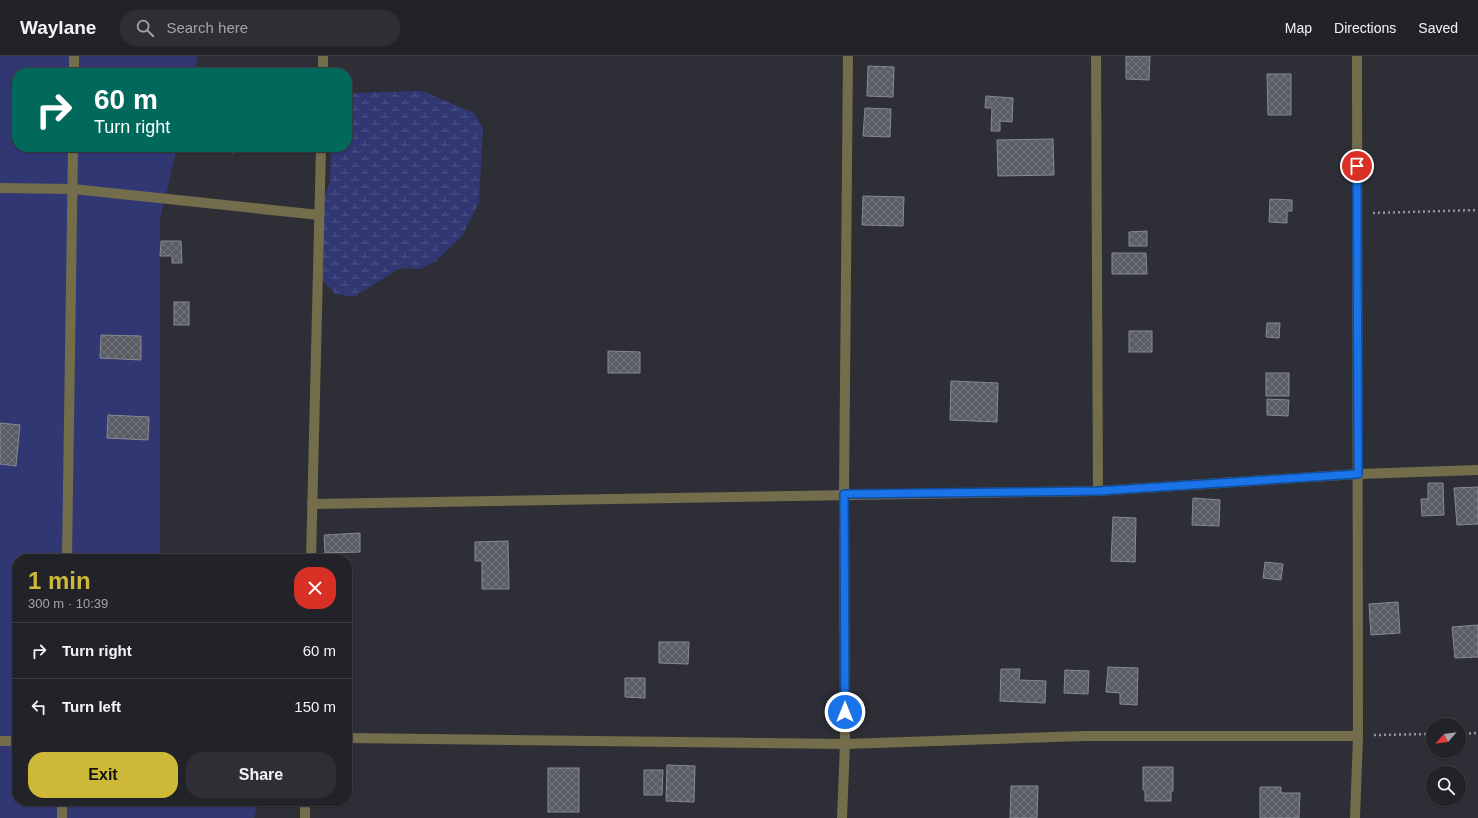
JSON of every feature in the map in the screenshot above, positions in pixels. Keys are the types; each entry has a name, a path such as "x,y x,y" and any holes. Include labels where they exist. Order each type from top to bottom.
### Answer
{"street":[{"path":"74,56 74,68"},
{"path":"323,56 323,68"},
{"path":"842,818 845,744 844,494 848,56"},
{"path":"1096,56 1098,491"},
{"path":"1355,818 1358,736 1357,56"},
{"path":"67,554 73,152"},
{"path":"311,554 321,152"},
{"path":"0,188 73,189 320,215"},
{"path":"312,504 844,494 1098,491 1358,474 1478,470"},
{"path":"352,738 845,744 1085,736 1358,736"},
{"path":"0,741 12,741"},
{"path":"62,806 62,818"},
{"path":"305,806 305,818"}],"path":[{"path":"1357,214 1478,210"},
{"path":"1466,734 1478,733"},
{"path":"1358,736 1426,734"}],"green space":[{"path":"0,56 198,56 195,68 12,68 12,152 176,152 160,219 160,554 12,554 12,806 257,806 254,818 0,818"},
{"path":"422,91 474,113 483,128 479,202 463,235 436,261 420,269 400,268 354,297 335,294 322,279 314,223 330,182 331,152 352,152 352,93"}],"building":[{"path":"1126,56 1150,56 1149,80 1126,79"},
{"path":"868,66 894,67 893,97 867,96"},
{"path":"1267,74 1291,74 1291,115 1268,115"},
{"path":"986,96 1013,98 1012,122 1000,121 1000,131 991,131 992,108 985,108"},
{"path":"865,108 891,109 890,137 863,136"},
{"path":"1053,139 1054,175 998,176 997,140"},
{"path":"863,196 904,197 903,226 862,225"},
{"path":"1270,199 1292,200 1292,211 1287,211 1287,223 1269,222"},
{"path":"1147,231 1147,246 1129,246 1129,232"},
{"path":"161,241 181,241 182,263 172,263 172,256 160,256"},
{"path":"1112,253 1146,253 1147,274 1112,274"},
{"path":"174,302 189,302 189,325 174,325"},
{"path":"1267,323 1280,323 1279,338 1266,337"},
{"path":"1129,331 1152,331 1152,352 1129,352"},
{"path":"101,335 141,336 141,360 100,358"},
{"path":"608,351 640,352 640,373 608,373"},
{"path":"1266,373 1289,373 1289,396 1266,396"},
{"path":"951,381 998,383 997,422 950,420"},
{"path":"1267,399 1289,400 1288,416 1267,415"},
{"path":"108,415 149,417 148,440 107,438"},
{"path":"0,423 20,425 16,466 0,464"},
{"path":"1428,483 1443,483 1444,515 1422,516 1421,499 1428,499"},
{"path":"1478,487 1478,524 1457,525 1454,488"},
{"path":"1193,498 1220,500 1219,526 1192,525"},
{"path":"1113,517 1136,518 1135,562 1111,561"},
{"path":"360,533 360,552 325,553 324,535"},
{"path":"508,541 509,589 482,589 482,561 475,561 475,542"},
{"path":"1265,562 1283,564 1281,580 1263,578"},
{"path":"1398,602 1400,633 1371,635 1369,604"},
{"path":"1478,625 1478,657 1455,658 1452,627"},
{"path":"659,642 689,642 688,664 659,663"},
{"path":"1108,667 1138,668 1137,705 1120,704 1120,693 1106,692"},
{"path":"1001,669 1020,669 1019,680 1046,681 1045,703 1000,701"},
{"path":"1065,670 1089,671 1088,694 1064,693"},
{"path":"625,678 645,678 645,698 625,697"},
{"path":"667,765 695,766 694,802 666,801"},
{"path":"1143,767 1173,767 1173,791 1171,791 1171,801 1145,801 1145,790 1143,790"},
{"path":"548,768 579,768 579,812 548,812"},
{"path":"644,770 663,770 662,795 644,795"},
{"path":"1011,786 1038,786 1037,818 1010,818"},
{"path":"1260,787 1281,787 1281,793 1300,793 1299,818 1260,818"}],"route":[{"path":"845,712 844,494 1098,491 1358,474 1357,166"}]}
